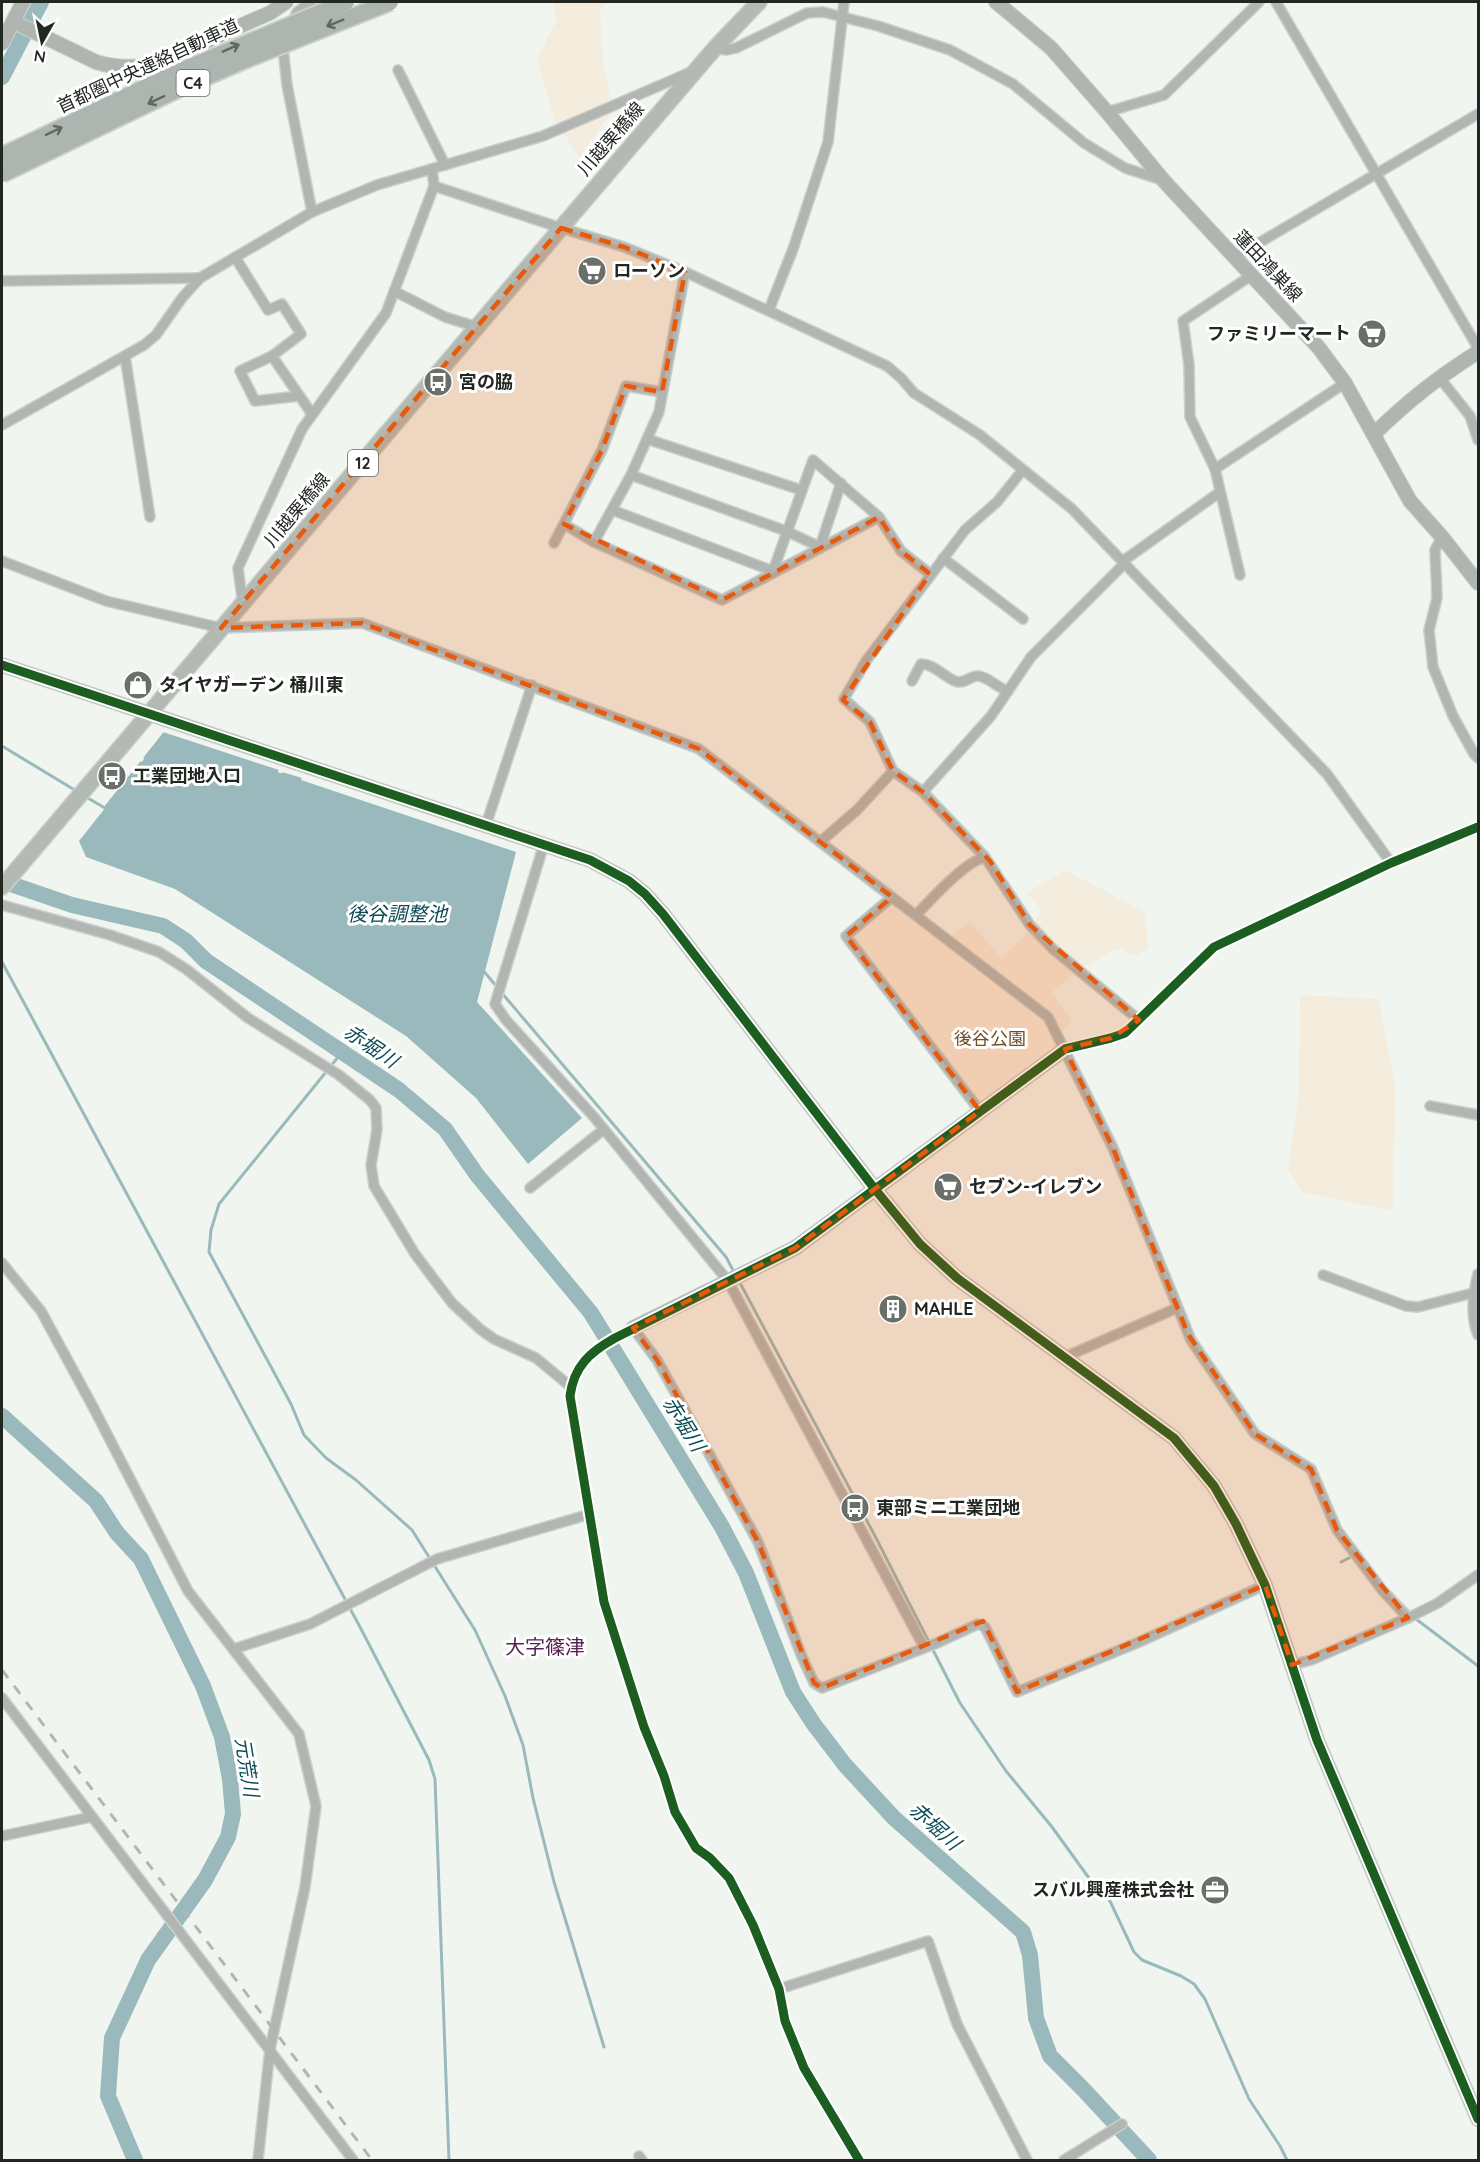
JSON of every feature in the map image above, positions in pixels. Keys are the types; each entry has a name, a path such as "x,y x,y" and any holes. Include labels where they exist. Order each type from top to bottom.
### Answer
{"highway":[{"name":"首都圏中央連絡自動車道","path":"2,156 174,74 346,2"},
{"name":"首都圏中央連絡自動車道","path":"2,174 180,88 390,2"}],"main road":[{"name":"川越栗橋線","path":"715,48 749,2"},
{"name":"川越栗橋線","path":"6,882 715,48 759,2"}],"street":[{"path":"2,44 23,2"},
{"path":"14,22 96,62 109,66 137,68 152,64 256,20 286,2"},
{"path":"311,2 297,12 283,48 286,85 312,212"},
{"path":"769,310 793,249 828,142 844,2"},
{"name":"蓮田鴻巣線","path":"996,2 1051,48 1164,181 1319,348 1345,383 1410,501 1477,578"},
{"path":"1107,112 1164,95 1259,2"},
{"path":"1276,2 1479,350 1438,377 1374,434"},
{"path":"715,48 727,50 736,48 807,13 823,12 878,26 950,50 1013,84 1083,143 1125,168 1164,181"},
{"path":"2,425 144,345 156,335 182,298 200,278 312,212 377,185 543,136 698,68"},
{"path":"398,70 445,165"},
{"path":"1235,257 1479,114"},
{"path":"243,605 238,568 302,429 386,313 434,186 432,169"},
{"path":"434,186 624,247 769,310 887,366 902,378 914,393 980,435 1022,471 1071,508 1327,774 1391,863"},
{"path":"235,257 267,310 282,304 301,334 272,356 240,371 255,401 299,396"},
{"path":"594,542 631,475 659,412 685,272"},
{"path":"1240,575 1215,469 1191,417 1184,321 1252,276"},
{"path":"2,281 200,278"},
{"path":"394,291 445,317 477,327"},
{"path":"125,356 150,518"},
{"path":"272,356 312,414"},
{"path":"1438,377 1458,398 1470,416 1479,440"},
{"path":"1215,469 1345,383"},
{"path":"554,543 602,450 626,386 662,392"},
{"path":"647,439 801,490"},
{"path":"773,571 813,460 879,517 901,550 930,574"},
{"path":"1022,471 998,502 965,530 930,574 866,661 844,699 870,722 893,771 922,792 986,857 1030,925 1053,949 1139,1020"},
{"path":"631,475 786,531 820,547"},
{"path":"820,547 841,483"},
{"path":"922,792 991,716 1031,657 1124,562 1220,492"},
{"path":"612,510 773,571"},
{"path":"564,524 594,542 722,600 773,571 879,517"},
{"path":"1442,537 1435,550 1437,598 1429,630 1433,667 1453,716 1474,754 1479,758"},
{"path":"943,558 1023,620"},
{"path":"2,561 106,601 221,628 362,622 699,749 1048,1017 1113,1148 1191,1340 1255,1434 1311,1469 1337,1530 1383,1591 1408,1618"},
{"path":"912,681 917,667 927,664 956,682 962,683 980,676 1008,691"},
{"path":"2,665 590,860 612,871 645,894 874,1188 905,1227 934,1258 957,1278 1174,1438 1219,1495 1236,1524 1265,1585 1317,1740 1479,2119"},
{"path":"486,825 532,685"},
{"path":"820,842 857,810 893,771"},
{"path":"859,2160 804,2068 785,2021 778,1989 753,1925 729,1878 710,1858 696,1848 675,1812 664,1776 644,1727 604,1602 570,1396 571,1387 579,1368 594,1350 633,1328 795,1248 1065,1049 1125,1033 1214,947 1391,863 1479,827"},
{"path":"544,844 495,1004 506,1020 594,1118 728,1281 924,1647"},
{"path":"916,915 953,878 980,858 986,857"},
{"path":"892,897 846,936 981,1111"},
{"path":"2,905 110,935 159,952 186,969 248,1018 339,1075 370,1100 376,1108 376,1130 371,1165 374,1185 415,1254 452,1303 481,1330 494,1339 536,1358 571,1387"},
{"path":"1430,1106 1479,1115"},
{"path":"530,1188 603,1130"},
{"path":"2,1263 41,1311 93,1405 188,1591 299,1734 316,1806 305,1887 270,2049 258,2160"},
{"path":"1479,1274 1473,1293 1475,1327 1479,1335"},
{"path":"1323,1275 1406,1306 1418,1307 1473,1293"},
{"path":"1065,1357 1177,1308"},
{"path":"633,1328 657,1360 759,1542 802,1657 814,1683 822,1688 978,1624 985,1627 1017,1692 1265,1585"},
{"path":"234,1649 310,1624 437,1559 590,1514"},
{"path":"1292,1665 1311,1660 1408,1618 1438,1603 1479,1575"},
{"path":"2,1698 353,2160"},
{"path":"2,1836 91,1817"},
{"path":"778,1989 928,1941 957,2024 1027,2160"},
{"path":"1064,2160 1122,2124"}],"highlighted area":[{"path":"561,228 624,247 685,272 662,392 626,386 602,450 564,524 722,600 879,517 901,551 930,574 843,700 870,722 893,771 923,792 990,861 1030,925 1139,1020 1111,1038 1065,1049 1113,1148 1188,1334 1255,1434 1311,1469 1337,1530 1408,1618 1292,1665 1265,1585 1017,1692 983,1621 822,1688 814,1683 758,1542 657,1360 633,1328 795,1248 980,1111 846,936 892,897 699,749 362,623 221,628"}],"green space":[{"path":"553,2 609,2 600,9 603,65 614,109 579,157 555,120 537,60 556,21"},
{"name":"後谷公園","path":"1065,870 1145,912 1148,949 1134,956 1118,948 1077,971 1051,993 1072,1020 1058,1037 1065,1049 980,1111 846,936 892,897 946,939 970,922 1001,958 1030,930 1042,910 1027,893"},
{"path":"1300,995 1379,999 1395,1088 1393,1211 1302,1192 1288,1170 1299,1092"}],"water":[{"name":"後谷調整池","path":"164,734 516,852 477,1002 582,1118 528,1164 476,1098 406,1036 175,889 86,857 79,841"}],"waterway":[{"path":"2,77 41,2"},
{"path":"145,758 164,734 277,771"},
{"path":"2,746 78,792"},
{"path":"86,797 105,808 141,763"},
{"path":"283,774 300,779"},
{"name":"赤堀川","path":"2,881 72,905 163,926 186,941 206,961 399,1090 445,1129 477,1175 591,1313 722,1527 746,1573 793,1692 813,1723 845,1765 894,1818 1023,1932 1030,1955 1036,2018 1050,2056 1149,2160"},
{"path":"2,962 360,1627 429,1760 435,1779 449,2160"},
{"path":"482,969 497,987"},
{"path":"501,992 726,1257 734,1272"},
{"path":"343,1051 219,1204 211,1230 209,1252 291,1404 304,1435 326,1458 356,1480 412,1530 475,1630 505,1696 523,1745 533,1798 554,1882 604,2047"},
{"path":"739,1281 875,1536 960,1703 1006,1771 1052,1827 1094,1885 1109,1899 1134,1952 1142,1960 1181,1976 1194,1984 1205,1999 1249,2099 1287,2160"},
{"name":"元荒川","path":"2,1416 96,1501 117,1533 141,1559 203,1686 222,1737 230,1779 233,1814 228,1837 205,1880 148,1960 112,2038 108,2096 135,2160"},
{"path":"1341,1562 1355,1555"},
{"path":"1384,1586 1416,1619 1478,1666"}],"railway":[{"path":"2,1670 372,2160"}],"cycle path":[{"path":"2,665 590,860 629,881 645,894 920,1244 957,1278 1174,1438 1214,1486 1236,1524 1265,1585 1317,1740 1478,2119"},
{"path":"859,2160 804,2068 785,2021 779,1989 753,1925 729,1878 710,1858 696,1848 675,1812 664,1776 644,1727 604,1602 570,1396 575,1376 591,1355 615,1338 795,1248 1065,1049 1125,1033 1214,947 1391,863 1478,827"}],"place":[{"name":"ローソン","path":"592,271"},
{"name":"ファミリーマート","path":"1372,334"},
{"name":"宮の脇","path":"438,382"},
{"name":"タイヤガーデン 桶川東","path":"138,685"},
{"name":"工業団地入口","path":"112,776"},
{"name":"セブン-イレブン","path":"948,1187"},
{"name":"MAHLE","path":"893,1309"},
{"name":"東部ミニ工業団地","path":"855,1508"},
{"name":"スバル興産株式会社","path":"1215,1890"}],"district":[{"name":"大字篠津","path":"545,1647"}]}
